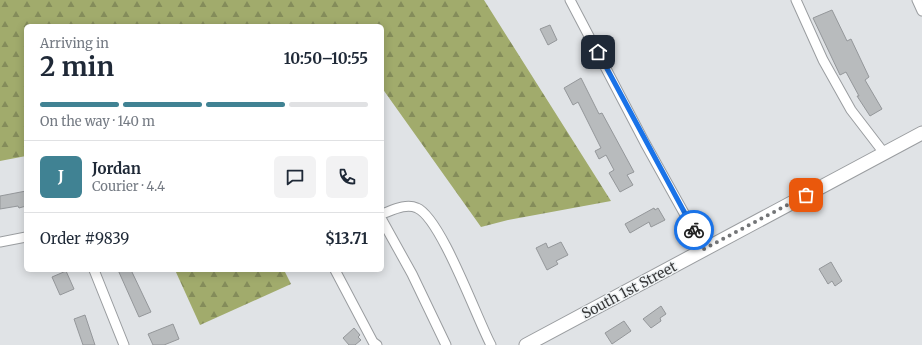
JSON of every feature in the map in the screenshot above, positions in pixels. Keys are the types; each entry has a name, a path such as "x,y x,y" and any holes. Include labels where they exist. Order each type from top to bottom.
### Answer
{"main road":[{"name":"South 1st Street","path":"526,345 922,133"}],"street":[{"path":"570,0 645,143 704,249"},
{"path":"796,0 823,60 851,110 884,153"},
{"path":"917,0 922,11"},
{"path":"384,213 406,206 417,208 430,220 462,281 491,345"},
{"path":"384,224 412,274 446,345"},
{"path":"0,242 24,238"},
{"path":"95,272 124,345"},
{"path":"336,272 374,344"}],"green space":[{"path":"0,0 484,0 611,201 508,220 481,227 384,91 384,24 24,24 24,156 0,161"},
{"path":"176,272 285,272 291,284 200,325"}],"building":[{"path":"832,10 847,41 851,39 869,77 865,80 882,109 870,116 857,96 859,96 846,72 840,75 813,18"},
{"path":"550,25 557,40 548,45 540,29"},
{"path":"581,78 599,114 602,113 634,172 627,175 633,185 620,192 609,173 614,170 606,155 599,159 595,151 601,148 578,102 573,105 564,88"},
{"path":"24,191 24,207 0,209 0,196"},
{"path":"654,208 655,210 658,208 665,220 651,227 649,222 630,233 625,224"},
{"path":"561,242 568,255 556,261 558,264 547,270 536,248 546,243 548,248"},
{"path":"831,262 842,281 835,286 832,281 828,284 819,269"},
{"path":"66,272 74,289 60,295 52,277"},
{"path":"119,272 132,272 151,312 139,317"},
{"path":"661,306 666,314 660,318 661,321 651,328 643,319"},
{"path":"85,315 95,345 83,345 74,319"},
{"path":"624,321 631,331 612,344 605,333"},
{"path":"173,324 179,339 164,345 153,345 148,334"},
{"path":"354,328 360,335 358,337 361,340 355,345 349,345 343,338"}],"way so far":[{"path":"694,230 704,249 806,195"}],"route":[{"path":"598,52 645,143 694,230"}]}
